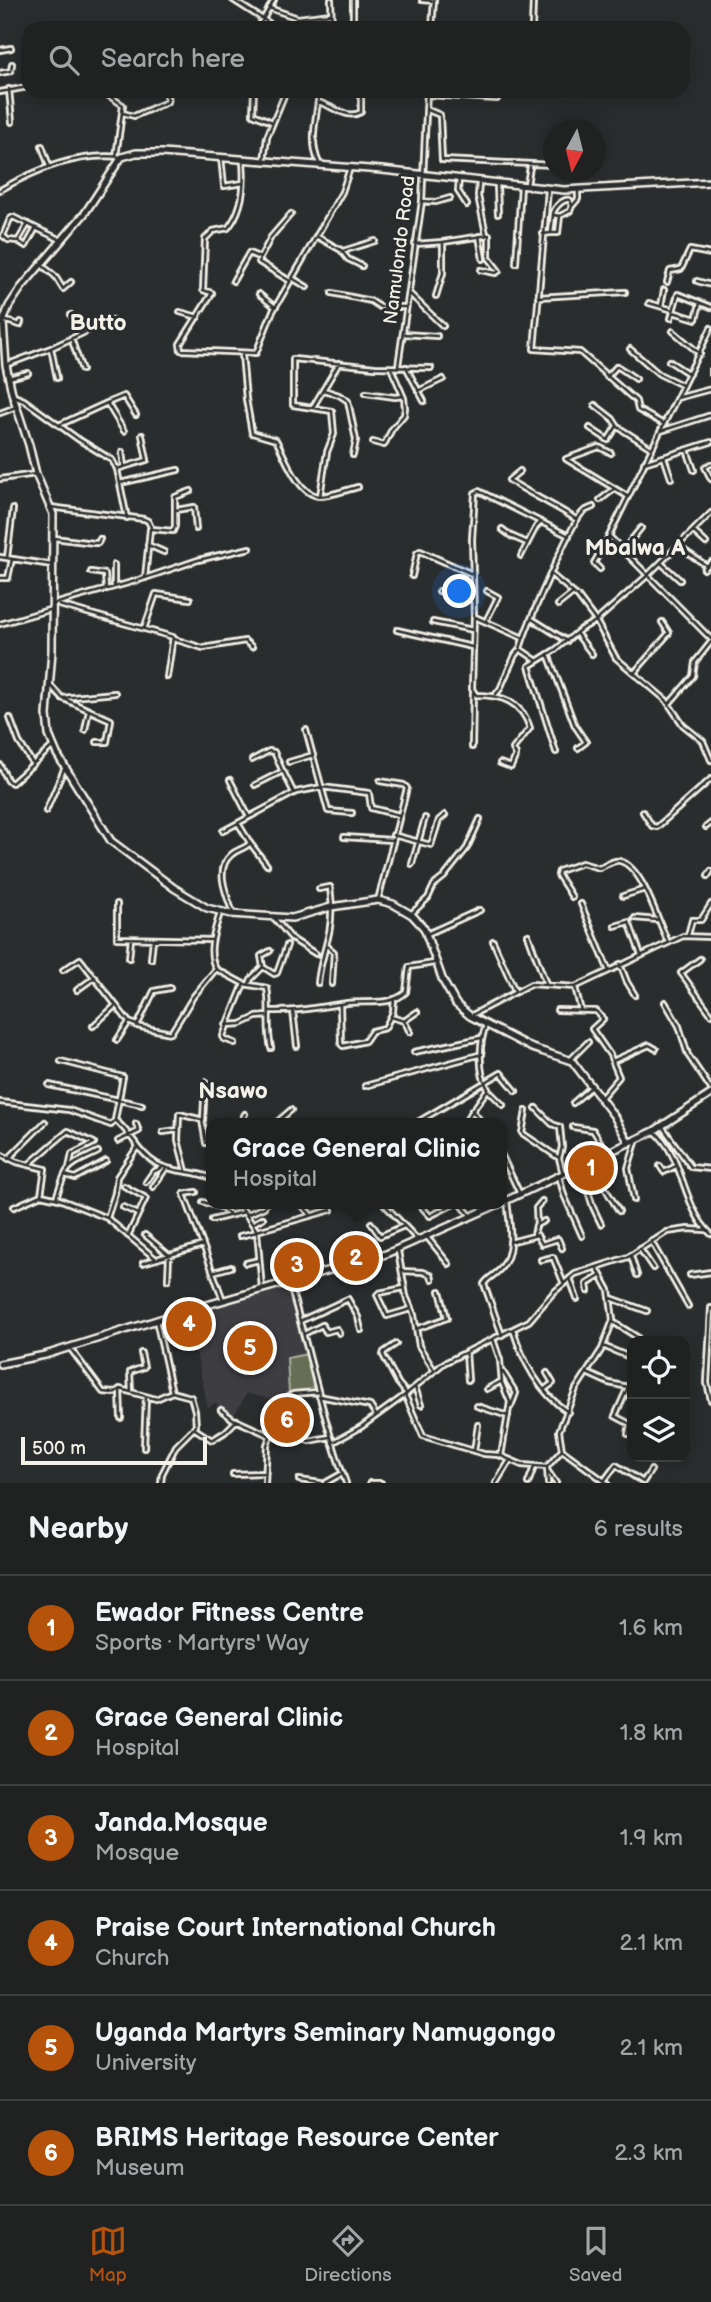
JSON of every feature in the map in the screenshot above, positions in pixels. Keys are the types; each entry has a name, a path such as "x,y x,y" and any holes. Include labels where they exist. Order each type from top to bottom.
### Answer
{"street":[{"path":"233,0 263,20 274,0"},
{"path":"331,0 332,21"},
{"path":"353,0 353,21"},
{"path":"422,0 434,1 433,21"},
{"path":"532,21 533,0"},
{"path":"270,8 299,18 331,14"},
{"path":"0,50 11,48"},
{"path":"0,73 11,71 12,64"},
{"path":"0,92 21,88"},
{"path":"9,89 12,122"},
{"path":"113,98 122,103 119,157 85,213 40,264 3,316 4,362 36,474 50,507 54,538 47,724 52,746 103,831 115,846 197,903 220,913 292,918 332,907 378,900 393,904 411,914 427,934 447,991 456,1004 470,1016 532,1048 570,1060 629,1143"},
{"path":"122,113 134,116 167,102 168,98"},
{"path":"254,98 253,114 272,122"},
{"path":"264,161 267,138 283,98"},
{"path":"318,98 314,147 320,166"},
{"path":"318,102 349,116 361,112 361,98"},
{"name":"Namulondo Road","path":"398,367 422,201 427,98"},
{"path":"486,98 498,99"},
{"path":"426,109 436,111 440,116 442,160 543,165"},
{"path":"42,146 49,166"},
{"path":"0,191 49,166 82,158 144,153 350,168 578,190 711,182"},
{"path":"220,157 224,186 243,183"},
{"path":"243,159 241,204 230,226 213,231 205,239 203,290 212,293 180,344 180,350 253,355 258,351 275,307 342,192 350,168"},
{"path":"516,263 524,184 530,165"},
{"path":"459,179 458,191 467,205"},
{"path":"478,181 478,196 486,234 489,236 489,258 498,266 499,271 496,273 481,270"},
{"path":"496,182 498,214"},
{"path":"548,188 534,349 580,352 636,401 638,410 664,424"},
{"path":"553,215 566,215 578,199 578,190"},
{"path":"422,201 436,202 450,198"},
{"path":"551,233 554,210 563,201 578,199"},
{"path":"570,200 571,207"},
{"path":"291,214 271,237 259,262 307,287"},
{"path":"543,234 558,233 560,216"},
{"path":"36,228 26,246 4,236 13,217 28,224 61,240"},
{"path":"18,241 28,224"},
{"path":"415,244 486,234"},
{"path":"316,236 362,266"},
{"path":"479,236 483,259"},
{"path":"342,251 375,241"},
{"path":"436,296 443,273 443,242"},
{"path":"667,282 670,271 681,270 690,250 711,254"},
{"path":"233,281 249,254 260,258"},
{"path":"40,264 55,276 63,289 71,282"},
{"path":"697,281 711,285"},
{"path":"661,306 664,290"},
{"path":"538,297 625,292"},
{"path":"332,293 370,301 380,307 407,307"},
{"path":"409,293 443,326"},
{"path":"671,318 678,294 711,307"},
{"path":"259,295 275,307"},
{"path":"649,303 696,319 700,303"},
{"path":"180,312 198,317"},
{"path":"71,315 81,334"},
{"path":"3,316 20,325 21,322"},
{"path":"4,362 51,348 111,320"},
{"path":"600,569 594,563 711,328"},
{"path":"673,331 700,354"},
{"path":"403,334 437,336"},
{"path":"71,338 82,370"},
{"path":"706,339 711,341"},
{"path":"51,348 57,378"},
{"path":"630,349 659,374 683,386"},
{"path":"242,354 252,433 275,439 299,485 313,494 358,487"},
{"path":"320,495 326,457 334,432 332,410 293,404 292,359 431,368"},
{"path":"669,361 689,374"},
{"path":"313,407 339,363"},
{"path":"607,377 617,366 636,379"},
{"path":"373,442 384,444 405,408 391,367"},
{"path":"406,367 424,401"},
{"path":"8,378 28,373"},
{"path":"418,391 443,379"},
{"path":"676,398 711,389"},
{"path":"324,390 339,395 348,402 356,440 353,455"},
{"path":"366,393 403,396"},
{"path":"12,395 24,400 78,439 110,458 117,469 127,518"},
{"path":"59,425 124,396 136,415"},
{"path":"107,403 124,431"},
{"path":"596,405 613,419 617,426 651,448"},
{"path":"0,412 16,407"},
{"path":"661,431 711,415"},
{"path":"590,428 608,440 617,426"},
{"path":"117,469 147,460 142,435"},
{"path":"643,463 710,442 711,448"},
{"path":"611,453 600,447 566,459 627,496"},
{"path":"687,450 694,470"},
{"path":"122,452 124,467"},
{"path":"664,457 671,478"},
{"path":"711,464 705,467 711,479"},
{"path":"120,483 178,470"},
{"path":"520,471 509,480 578,520"},
{"path":"0,479 36,474"},
{"path":"600,500 615,488"},
{"path":"150,528 174,531 176,496 191,491"},
{"path":"471,747 475,492 480,492 569,536"},
{"path":"50,507 147,520 150,528 145,578"},
{"path":"176,510 194,507 196,529"},
{"path":"496,694 520,649 569,536 583,512 593,507"},
{"path":"6,558 13,509"},
{"path":"556,752 529,668 536,660 596,621 661,563 711,513"},
{"path":"521,556 541,522"},
{"path":"623,550 641,528"},
{"path":"502,529 527,543"},
{"path":"694,532 706,542"},
{"path":"609,536 711,640 695,662 693,676 669,704"},
{"path":"54,538 94,543 98,543 100,539"},
{"path":"148,545 164,552"},
{"path":"678,546 705,567 711,562"},
{"path":"0,624 198,560 250,548"},
{"path":"412,576 418,553 421,551 472,574"},
{"path":"0,557 52,565"},
{"path":"0,578 8,578 12,559"},
{"path":"661,563 680,580"},
{"path":"114,565 114,587"},
{"path":"92,572 105,574 106,589"},
{"path":"552,575 573,593 596,621 616,657 669,704 683,725 701,739 711,760"},
{"path":"439,591 473,600"},
{"path":"486,621 498,597 487,591"},
{"path":"558,605 573,593"},
{"path":"144,629 156,594 190,599"},
{"path":"53,605 203,648 244,641 252,647"},
{"path":"474,616 523,638"},
{"path":"532,619 567,641"},
{"path":"433,622 473,630"},
{"path":"635,672 669,633 663,622"},
{"path":"397,630 472,647"},
{"path":"576,633 592,653"},
{"path":"167,677 174,639"},
{"path":"520,649 536,660"},
{"path":"548,654 572,718 586,742 578,748"},
{"path":"49,684 62,698 112,722 107,743 97,742"},
{"path":"62,698 115,693"},
{"path":"473,693 496,694 523,711 530,728 513,749 516,755 511,767 500,763"},
{"path":"85,730 89,710"},
{"path":"10,718 19,742 33,764"},
{"path":"306,730 328,811 352,813"},
{"path":"0,765 8,781 12,783 52,746"},
{"path":"252,761 269,751 274,752 294,793"},
{"path":"289,762 313,755"},
{"path":"46,811 65,767"},
{"path":"255,785 283,772"},
{"path":"643,812 652,826 661,825 711,779"},
{"path":"230,780 249,817"},
{"path":"378,900 406,787 380,781"},
{"path":"223,831 294,793 322,787 369,793 371,808 399,815"},
{"path":"344,837 392,838 432,844 439,820 445,815"},
{"path":"412,864 425,818"},
{"path":"411,914 428,898 434,885 469,846 480,819"},
{"path":"238,823 267,865"},
{"path":"706,827 711,823"},
{"path":"233,915 224,886 224,870 231,855 250,843"},
{"path":"572,897 558,873 582,863 599,868 619,860 636,873 668,942"},
{"path":"708,876 711,871"},
{"path":"318,983 320,962 332,924 330,887 319,888"},
{"path":"623,896 645,889"},
{"path":"581,904 608,971"},
{"path":"688,935 692,920 701,920 711,904"},
{"path":"117,905 116,938 212,940"},
{"path":"427,934 480,910"},
{"path":"220,913 212,940 212,958 216,969 244,984 268,989 268,1032 271,1048"},
{"path":"274,918 292,939 316,954"},
{"path":"635,918 657,920"},
{"path":"615,926 629,922 641,955"},
{"path":"528,935 546,984"},
{"path":"470,1016 531,984 575,987 668,942 688,935 711,937"},
{"path":"129,958 131,939"},
{"path":"151,959 153,939"},
{"path":"493,941 515,991"},
{"path":"270,951 261,956 263,967 274,974 277,973 287,945"},
{"path":"326,946 334,952 331,984"},
{"path":"64,970 79,959 129,1022 172,1033 193,997 216,969"},
{"path":"700,959 681,972 711,1014"},
{"path":"269,1011 293,1011 394,999 406,992 409,967 437,962"},
{"path":"621,964 635,995"},
{"path":"249,984 263,967"},
{"path":"76,990 95,977"},
{"path":"235,1043 223,1038 244,984"},
{"path":"575,987 581,1011"},
{"path":"137,1026 154,991 170,988"},
{"path":"340,1005 342,1046 366,1040 372,1031 385,1028 391,1017 394,999"},
{"path":"507,1200 654,1131 711,1092 688,1055 680,1026 666,1002"},
{"path":"93,1026 115,1006"},
{"path":"557,1010 597,1012 603,1019 592,1029 613,1061 619,1077 600,1099"},
{"path":"293,1011 297,1046"},
{"path":"404,1021 417,1012"},
{"path":"226,1025 241,1024 256,1017 268,1016"},
{"path":"391,1017 404,1021 410,1032"},
{"path":"117,1040 129,1022"},
{"path":"486,1025 481,1038 483,1082 503,1105"},
{"path":"414,1052 481,1038"},
{"path":"570,1060 588,1042"},
{"path":"613,1061 647,1046 656,1049"},
{"path":"365,1086 482,1054"},
{"path":"0,1102 69,1111 110,1125 115,1120 123,1078 61,1061"},
{"path":"424,1118 502,1073 516,1091"},
{"path":"205,1082 202,1120 206,1143"},
{"path":"49,1085 142,1105"},
{"path":"573,1103 590,1088"},
{"path":"467,1118 488,1090"},
{"path":"536,1108 552,1124 560,1127 562,1147 559,1158 564,1195 582,1236"},
{"path":"282,1118 291,1110"},
{"path":"472,1110 478,1118"},
{"path":"526,1111 522,1133 559,1158"},
{"path":"186,1171 178,1140 180,1114 202,1120"},
{"path":"243,1118 245,1114"},
{"path":"115,1120 149,1158 165,1167 206,1176"},
{"path":"8,1159 45,1122"},
{"path":"118,1141 139,1131 136,1124"},
{"path":"662,1126 691,1167 711,1169"},
{"path":"573,1127 593,1130 607,1153"},
{"path":"163,1132 178,1130"},
{"path":"28,1165 68,1131 94,1143 72,1154 56,1198"},
{"path":"654,1131 663,1139 697,1218 711,1234"},
{"path":"634,1200 628,1168 636,1139"},
{"path":"107,1218 117,1177 138,1146"},
{"path":"69,1168 98,1152"},
{"path":"0,1154 8,1159 45,1169 41,1195"},
{"path":"593,1160 602,1183 619,1211"},
{"path":"65,1175 75,1178 106,1161"},
{"path":"580,1166 601,1224"},
{"path":"660,1166 664,1171 676,1166"},
{"path":"146,1182 153,1172 165,1167"},
{"path":"153,1187 165,1167"},
{"path":"507,1171 520,1194"},
{"path":"124,1186 146,1196 128,1236"},
{"path":"196,1192 184,1194 223,1300"},
{"path":"13,1207 41,1195 56,1198 107,1218 156,1259"},
{"path":"534,1235 537,1224 536,1208 542,1200"},
{"path":"123,1207 138,1214"},
{"path":"222,1209 230,1215"},
{"path":"242,1209 257,1231 262,1289"},
{"path":"212,1220 258,1209"},
{"path":"306,1209 311,1215"},
{"path":"389,1209 418,1241"},
{"path":"424,1209 430,1216 444,1209"},
{"path":"465,1209 471,1217"},
{"path":"0,1364 69,1347 398,1249 488,1209"},
{"path":"502,1335 484,1284 503,1266 508,1257 510,1242 503,1209"},
{"path":"240,1236 331,1210"},
{"path":"253,1223 263,1218"},
{"path":"537,1224 544,1221"},
{"path":"371,1223 380,1236 404,1226"},
{"path":"332,1443 361,1427 434,1370 529,1321 575,1275 631,1255 667,1232 706,1230"},
{"path":"145,1235 169,1255"},
{"path":"510,1242 534,1235 538,1236 542,1244 558,1239 562,1248"},
{"path":"427,1237 449,1264"},
{"path":"651,1241 688,1306"},
{"path":"143,1264 203,1245"},
{"path":"398,1249 404,1288 421,1351 434,1370"},
{"path":"640,1250 653,1268"},
{"path":"168,1280 169,1255"},
{"path":"631,1255 637,1275"},
{"path":"541,1260 553,1257 564,1284"},
{"path":"246,1263 259,1261"},
{"path":"213,1272 232,1267"},
{"path":"597,1268 609,1290 612,1322 603,1346 576,1389 558,1434 562,1450 605,1482 616,1465 643,1482 651,1470"},
{"path":"402,1271 423,1272 431,1275 432,1279"},
{"path":"690,1275 711,1272"},
{"path":"588,1291 587,1284 600,1276"},
{"path":"570,1278 578,1299"},
{"path":"289,1282 330,1437 346,1483"},
{"path":"404,1288 377,1295 387,1316 411,1309"},
{"path":"416,1329 447,1318 440,1291"},
{"path":"611,1298 648,1311"},
{"path":"300,1321 348,1299 362,1331"},
{"path":"711,1308 707,1382 711,1400"},
{"path":"156,1320 172,1392"},
{"path":"612,1322 635,1336"},
{"path":"304,1334 322,1325 326,1332 337,1329 339,1333"},
{"path":"513,1329 524,1360 557,1404 568,1412"},
{"path":"493,1339 511,1409"},
{"path":"397,1344 383,1355 406,1394 423,1436 534,1467 547,1468"},
{"path":"603,1346 627,1355"},
{"path":"69,1347 101,1390 111,1393 120,1389 158,1399 172,1392 191,1396 197,1418 194,1428 176,1446 162,1474 161,1483"},
{"path":"466,1352 468,1380"},
{"path":"131,1392 130,1372 144,1367 141,1353"},
{"path":"501,1369 516,1393 508,1416 501,1456"},
{"path":"545,1389 553,1383 547,1373"},
{"path":"587,1373 629,1388 615,1415 617,1419 627,1423"},
{"path":"487,1389 502,1381"},
{"path":"415,1387 421,1405"},
{"path":"120,1389 121,1418"},
{"path":"265,1483 266,1451 286,1397 293,1394 319,1394 370,1406 376,1415"},
{"path":"144,1448 146,1397"},
{"path":"477,1406 508,1416"},
{"path":"221,1410 271,1436"},
{"path":"194,1428 212,1440 237,1420"},
{"path":"474,1451 478,1425"},
{"path":"274,1429 309,1441 330,1437"},
{"path":"548,1483 547,1468 562,1450"},
{"path":"496,1483 510,1460"},
{"path":"528,1483 534,1467"},
{"path":"547,1468 556,1483"},
{"path":"299,1480 323,1483 342,1473"},
{"path":"233,1474 265,1474"},
{"path":"370,1483 381,1483"}],"shaded area":[{"path":"287,1287 316,1391 286,1395 281,1402 247,1393 233,1417 215,1403 208,1408 188,1314"}],"green space":[{"path":"307,1354 314,1391 289,1393 287,1358"}],"place":[{"name":"Ewador Fitness Centre","path":"591,1168"},
{"name":"Grace General Clinic","path":"356,1258"},
{"name":"Janda.Mosque","path":"297,1265"},
{"name":"Praise Court International Church","path":"189,1324"},
{"name":"Uganda Martyrs Seminary Namugongo","path":"250,1348"},
{"name":"BRIMS Heritage Resource Center","path":"287,1420"}],"district":[{"name":"Butto","path":"98,323"},
{"name":"Mbalwa A","path":"635,548"},
{"name":"Nsawo","path":"233,1091"}]}
